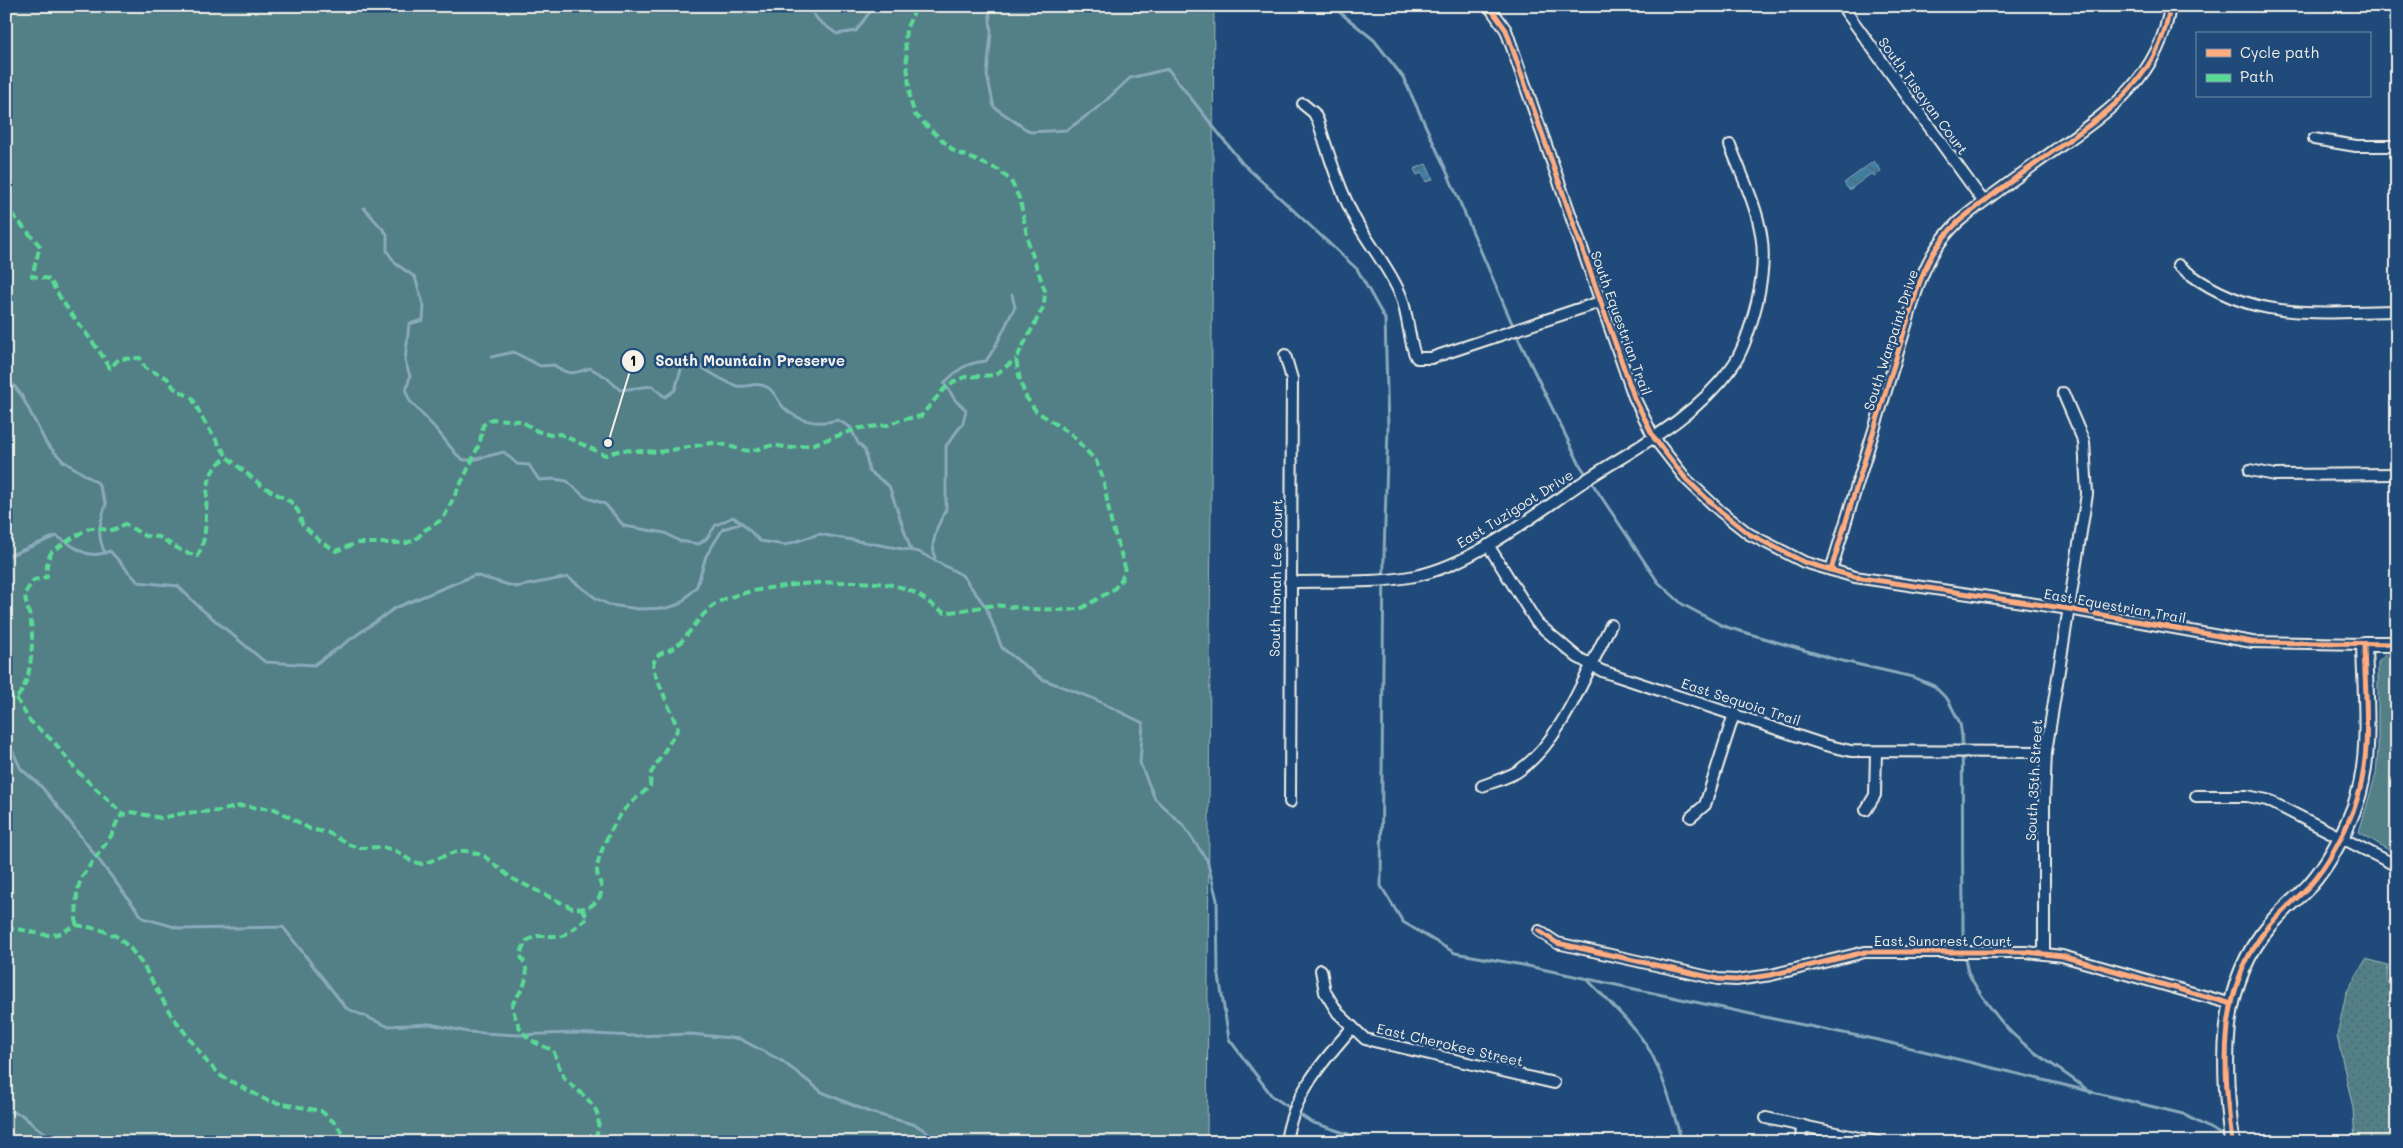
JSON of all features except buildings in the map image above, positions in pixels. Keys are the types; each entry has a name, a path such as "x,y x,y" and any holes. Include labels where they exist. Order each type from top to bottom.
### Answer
{"street":[{"name":"South Equestrian Trail","path":"1489,6 1506,30 1634,397 1654,438 1686,479 1720,511 1749,534 1804,562 1831,570"},
{"name":"South Tusayan Court","path":"1842,6 1983,202"},
{"name":"South Warpaint Drive","path":"1831,570 1922,276 1942,238 1983,202 2072,138 2124,97 2154,57 2163,36 2170,6"},
{"path":"1303,104 1314,113 1318,121 1338,184 1347,203 1398,288 1406,309 1414,356 1422,360 1431,358 1600,302"},
{"path":"2314,139 2356,146 2397,146"},
{"name":"East Tuzigoot Drive","path":"1290,582 1376,581 1416,576 1444,568 1488,545 1582,482 1654,438 1699,404 1732,367 1752,324 1762,278 1761,235 1750,195 1730,145"},
{"path":"2178,265 2230,298 2259,308 2296,312 2397,311"},
{"name":"South Honah Lee Court","path":"1286,356 1292,379 1290,802"},
{"name":"South 35th Street","path":"2044,954 2044,800 2046,752 2050,716 2087,494 2084,442 2063,393"},
{"path":"2250,470 2275,476 2397,474"},
{"name":"East Sequoia Trail","path":"1488,545 1537,622 1577,657 1602,671 1825,745 1851,751 2046,752"},
{"name":"East Equestrian Trail","path":"1831,570 1855,577 2069,609 2252,642 2397,644"},
{"path":"1482,786 1517,772 1537,755 1553,737 1611,625"},
{"path":"2232,1142 2224,1057 2232,1004 2240,974 2253,947 2268,926 2310,885 2327,862 2342,837 2356,804 2364,758 2366,720 2364,644"},
{"path":"1691,816 1704,805 1734,714"},
{"path":"1866,810 1875,795 1876,752"},
{"path":"2196,796 2247,796 2267,800 2397,866"},
{"name":"East Suncrest Court","path":"1539,931 1557,943 1718,979 1736,980 1771,975 1866,952 1974,951 2044,954 2062,956 2232,1004"},
{"name":"East Cherokee Street","path":"1321,970 1325,992 1338,1013 1365,1039 1554,1083"},
{"path":"1286,1142 1291,1121 1304,1088 1326,1057 1352,1028"},
{"path":"1766,1118 1878,1142"},
{"path":"1801,1142 1802,1125"}],"green space":[{"path":"6,6 1214,6 1207,1142 6,1142"},
{"path":"2386,655 2397,655 2397,855 2359,832 2376,774 2378,749 2378,662"},
{"path":"2366,959 2388,965 2387,980 2397,995 2397,1142 2355,1142 2353,1108 2337,1036 2346,993"}],"water":[{"path":"1874,161 1881,171 1874,176 1872,173 1849,190 1844,183"},
{"path":"1426,164 1433,179 1426,182 1422,173 1417,175 1414,169"}],"waterway":[{"path":"807,6 819,21 837,34 856,31 874,6"},
{"path":"989,6 991,33 987,75 994,107 1030,132 1067,130 1100,106 1130,78 1168,69 1242,163 1357,269 1385,319 1388,428 1384,554 1381,886 1403,922 1455,953 1523,965 1878,1040 2183,1114 2226,1137"},
{"path":"1332,6 1374,40 1403,77 1446,170 1520,342 1580,465 1658,582 1682,604 1723,626 1834,659 1913,677 1934,686 1948,700 1960,723 1962,737 1963,934 1965,960 1969,974 1991,1008 2016,1037 2091,1093"},
{"path":"364,208 387,234 387,251 396,264 415,277 424,307 423,320 409,324 405,361 410,376 406,392 410,401 457,455 464,460 472,460 504,452 517,464 529,465 539,480 554,479 567,481 585,497 605,504 624,526 665,533 679,541 699,544 707,538 716,525 733,517 742,523"},
{"path":"935,561 933,544 937,528 946,509 946,446 963,423 966,410 956,401 944,383 963,368 973,363 986,361 998,342 1015,307 1012,295"},
{"path":"491,357 514,352 540,366 554,365 571,373 590,368 606,377 620,390 652,386 665,397 675,390 682,366 693,362 737,386 763,385 772,391 784,408 796,416 817,422 838,420 850,427 858,443 865,450 869,471 889,486 911,550"},
{"path":"6,364 8,378 22,396 46,443 63,461 98,483 106,504 100,528 102,546 105,553"},
{"path":"6,557 56,536 87,554 101,554 110,551 138,582 178,586 199,607 265,662 314,665 395,608 475,575 516,587 568,577 597,599 610,605 639,609 667,608 680,604 697,586 706,556 723,529 742,523 760,541 785,545 819,534 919,552 962,575 986,607 1002,648 1042,679 1092,698 1143,723 1140,763 1155,799 1183,825 1207,860 1217,900 1218,970 1229,1039 1272,1096 1311,1122 1372,1142"},
{"path":"6,726 12,750 21,769 40,785 63,813 143,918 182,929 283,927 346,1008 387,1026 430,1024 468,1032 517,1035 573,1033 634,1036 691,1034 740,1039 782,1061 822,1092 869,1112 916,1125 943,1142"},
{"path":"1587,979 1629,1022 1650,1051 1664,1084 1682,1142"},
{"path":"6,1110 22,1115 37,1128 62,1142"}],"marked path":[{"path":"76,925 77,892 81,878 111,836 119,817 131,812 161,818 185,813 219,811 240,806 275,809 310,829 329,833 350,845 360,848 382,847 396,851 411,861 422,864 458,851 469,851 484,856 511,878 572,908 587,908 596,902 601,894 602,890 597,869 600,854 608,836 622,812 650,786 651,773 678,729 653,669 656,658 658,655 678,645 701,617 717,603 732,596 779,587 835,582 861,582 907,589 945,613 994,605 1031,609 1069,610 1082,608 1114,589 1122,579 1125,567 1111,522 1103,478 1096,461 1071,434 1036,411 1026,397 1020,381 1016,359 1044,306 1045,291 1029,245 1020,200 1011,181 999,170 954,151 915,115 910,99 905,40 906,29 917,6"},
{"path":"6,203 11,213 40,246 32,276 50,279 63,302 110,368 119,359 140,358 145,368 167,378 174,388 192,398 205,423 228,458"},
{"path":"6,696 16,698 25,684 30,663 32,641 31,623 25,593 34,580 47,577 47,565 51,553 88,529 113,530 125,524 145,536 159,537 182,551 197,556 205,531 208,487 211,475 217,465 228,458 262,486 291,502 298,511 302,524 321,542 336,551 357,543 406,543 415,540 425,530 443,519 480,442 483,425 492,419 521,421 537,431 550,435 560,434 605,455 622,450 659,452 712,443 751,451 773,445 791,448 814,444 860,428 888,425 900,420 921,416 943,390 953,382 965,377 995,375 1016,359"},
{"path":"16,698 30,721 54,742 77,771 124,815"},
{"path":"582,909 588,918 563,936 537,936 526,941 520,955 527,975 523,987 512,1005 517,1023 525,1035 536,1043 553,1050 560,1070 566,1080 588,1099 593,1106 597,1113 598,1121 598,1130 594,1142"},
{"path":"76,925 99,929 116,936 130,948 143,965 170,1013 207,1062 221,1076 268,1101 321,1111 335,1123 349,1142"},
{"path":"6,929 54,935 76,925"}],"cycle path":[{"path":"1489,6 1506,30 1634,397 1654,438 1686,479 1720,511 1749,534 1804,562 1855,577 2069,609 2252,642 2397,644"},
{"path":"1831,570 1916,293 1932,255 1943,238 1958,222 1992,195 2092,123 2128,91 2143,74 2155,54 2164,31 2170,6"},
{"path":"2232,1142 2226,1056 2232,1001 2240,974 2253,949 2270,925 2310,885 2324,867 2341,837 2355,806 2361,787 2366,746 2364,644"},
{"path":"1539,931 1557,943 1718,979 1736,980 1771,975 1865,952 2026,952 2062,956 2232,1004"}],"place":[{"name":"South Mountain Preserve","path":"608,443"}]}
